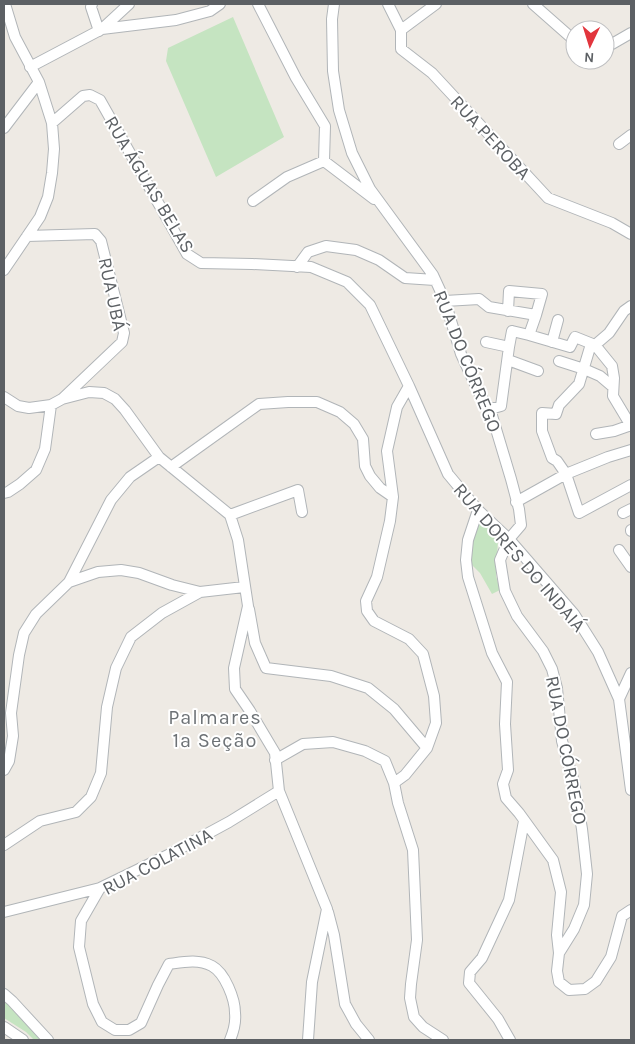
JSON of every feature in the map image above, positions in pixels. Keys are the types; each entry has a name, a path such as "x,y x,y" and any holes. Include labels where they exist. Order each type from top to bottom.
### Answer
{"street":[{"path":"4,270 40,217 48,197 54,149 52,123 39,82 14,37 5,4"},
{"path":"92,4 91,7 101,30"},
{"path":"30,67 101,30 129,4"},
{"path":"101,30 176,20 210,11 220,4"},
{"path":"258,4 296,78 324,126 324,161"},
{"name":"RUA DO CÓRREGO","path":"334,4 332,19 334,71 339,110 352,152 370,188 433,275 445,301 461,354 480,395 490,409 519,509 521,525 509,539 500,560 505,590 517,616 543,651 552,669 557,688 562,741 574,782 587,874 584,905 574,929 559,954"},
{"name":"RUA PEROBA","path":"388,4 401,30 401,49 432,73 548,198 612,223 631,234"},
{"path":"401,30 436,4"},
{"path":"533,4 565,32"},
{"path":"615,42 631,33"},
{"path":"4,128 39,82"},
{"name":"RUA ÁGUAS BELAS","path":"52,123 83,96 90,95 100,100 187,254 201,263 311,268 347,282 370,305 409,386"},
{"path":"619,144 631,135"},
{"path":"253,201 287,177 324,161"},
{"path":"324,161 383,206"},
{"name":"RUA UBÁ","path":"27,236 95,234 101,241 124,333 122,342 62,399"},
{"path":"297,267 308,252 326,246 356,250 379,260 405,278 435,280"},
{"path":"508,311 509,291 542,294 528,335"},
{"path":"445,301 480,299 489,307 536,315"},
{"path":"631,306 624,312 609,333 593,345 579,384 559,405 556,414 542,413 542,431 552,458 566,474 579,513 631,485"},
{"path":"552,342 558,320"},
{"path":"490,409 502,406 512,331 570,347 575,337 593,345 612,366 614,378 613,396 631,426 596,434"},
{"path":"486,342 509,347"},
{"path":"508,360 538,371"},
{"path":"559,361 600,376 613,387"},
{"path":"394,783 405,774 427,748 436,723 434,696 423,654 409,639 374,621 367,611 366,601 377,577 390,521 393,497 387,451 397,407 409,386"},
{"name":"RUA DORES DO INDAIÁ","path":"409,386 448,474 478,510 509,539 574,614 598,652 619,699 631,790"},
{"path":"4,397 18,406 29,408 51,405 62,399 89,392 104,392 115,400 125,410 158,458 230,515 238,540 244,587 255,643 266,668 331,676 368,688 394,709 427,748"},
{"path":"171,467 259,404 317,402 340,412 354,424 363,439 365,466 370,476 380,488 393,497"},
{"path":"4,492 8,492 20,484 36,470 46,449 51,405"},
{"path":"516,502 566,474 631,450"},
{"path":"4,770 9,761 13,736 8,711 24,633 36,614 69,582 112,500 130,477 158,458"},
{"path":"230,515 298,490 302,512"},
{"path":"478,510 468,540 466,560 468,577 492,653 506,682 505,724 508,770 504,784 506,798 553,860 561,892 557,935 559,954 557,971 560,982 569,990 585,989 596,981 611,957 622,916 631,910"},
{"path":"619,550 631,567"},
{"path":"69,582 98,572 121,570 139,573 172,585 200,592 244,587"},
{"path":"4,845 40,821 76,812 91,797 101,774 106,706 116,668 131,637 162,613 200,592"},
{"path":"248,606 234,668 235,690 250,710 275,753 279,791 327,909 334,935 345,1004 356,1024 369,1040"},
{"path":"619,699 631,673"},
{"path":"275,760 303,744 333,742 365,751 385,761 394,783 398,803 413,850 417,940 410,998 414,1017 423,1027 430,1040"},
{"name":"RUA COLATINA","path":"230,1040 236,1013 231,991 223,976 212,966 192,960 170,964 158,985 141,1023 129,1030 115,1030 102,1022 93,1004 79,947 81,921 100,888 222,826 279,791"},
{"path":"510,1040 498,1019 469,983 470,972 482,958 509,900 524,821"},
{"path":"4,912 100,888"},
{"path":"308,1040 312,982 327,909"},
{"path":"4,994 48,1040"},
{"path":"4,1027 23,1040"},
{"path":"423,1027 443,1040"}],"green space":[{"path":"233,17 284,137 216,177 166,61 168,48"},
{"path":"480,519 498,539 496,576 500,590 492,594 480,573 469,562 472,543"},
{"path":"4,997 43,1040 34,1040 26,1032 4,1018"}],"district":[{"name":"Palmares 1ª Seção","path":"215,728"}]}
